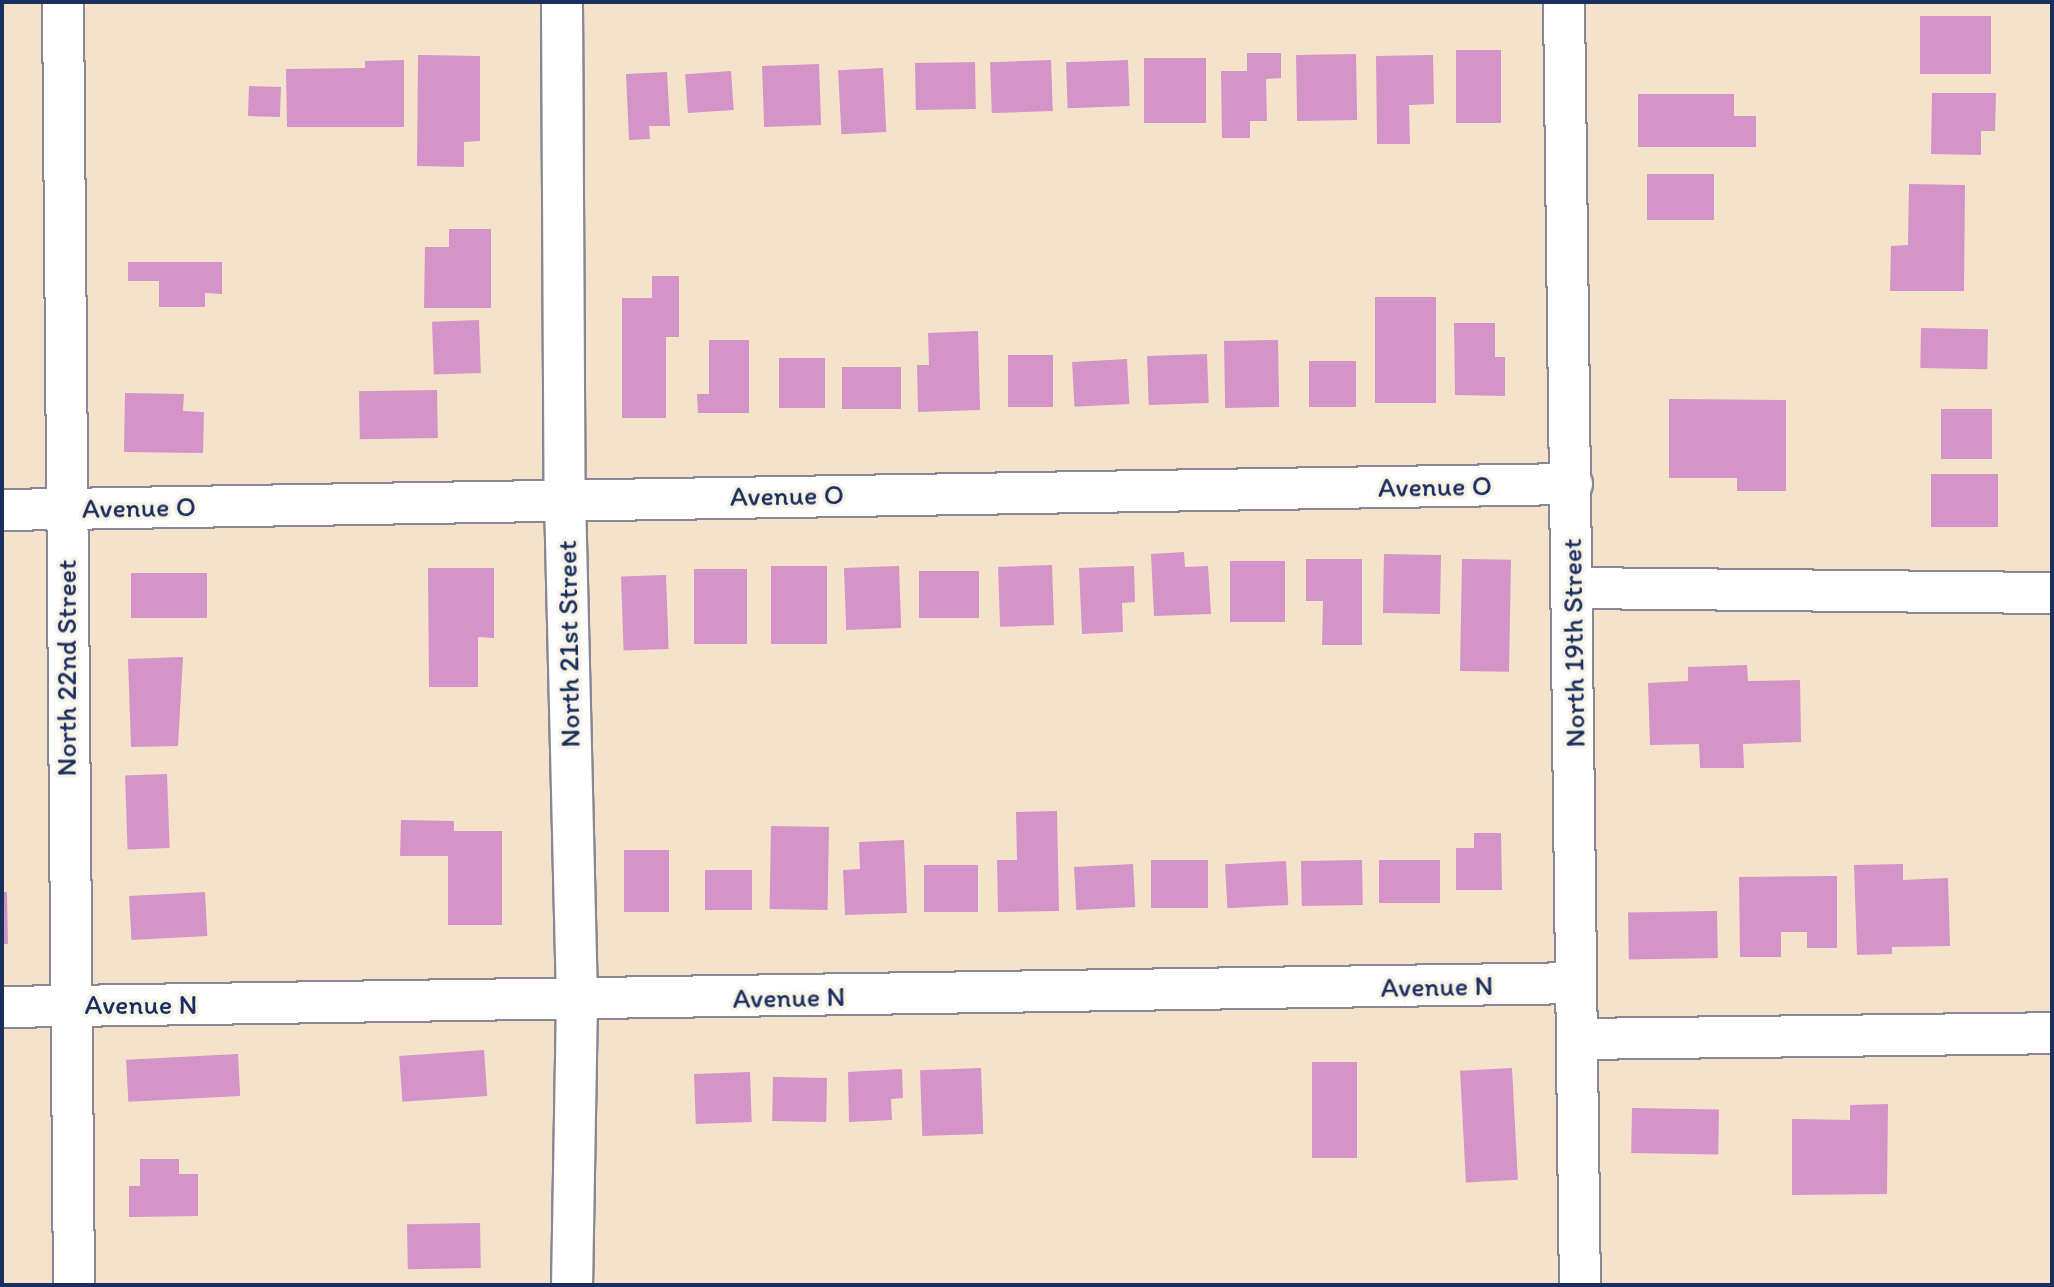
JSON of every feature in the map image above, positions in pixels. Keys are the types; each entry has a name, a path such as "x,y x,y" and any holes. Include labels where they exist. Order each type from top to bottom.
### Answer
{"street":[{"name":"North 22nd Street","path":"63,2 68,1004 74,1285"},
{"name":"North 21st Street","path":"562,2 565,498 577,1001 572,1285"},
{"name":"North 19th Street","path":"1564,2 1580,1285"},
{"name":"Avenue O","path":"2,510 565,498 1572,484"},
{"path":"1573,588 2052,593"},
{"name":"Avenue N","path":"2,1007 577,1001 1576,983"},
{"path":"1577,1039 2052,1033"}],"building":[{"path":"1920,16 1991,16 1991,74 1920,74"},
{"path":"1456,50 1501,50 1501,123 1456,123"},
{"path":"1247,53 1281,53 1281,78 1266,79 1267,121 1250,121 1250,138 1222,138 1221,71 1247,71"},
{"path":"1356,54 1357,120 1297,121 1296,55"},
{"path":"418,55 480,56 480,141 464,142 464,167 417,166"},
{"path":"1433,55 1434,104 1409,105 1410,144 1377,144 1376,56"},
{"path":"1144,58 1206,58 1206,123 1144,123"},
{"path":"404,60 404,127 287,127 286,69 365,68 365,61"},
{"path":"1051,60 1053,111 992,113 990,62"},
{"path":"1128,60 1130,106 1068,108 1066,62"},
{"path":"975,62 976,109 916,110 915,63"},
{"path":"819,64 821,125 764,127 762,66"},
{"path":"883,68 886,132 841,134 838,70"},
{"path":"731,71 734,110 688,113 685,74"},
{"path":"667,72 670,126 649,126 650,139 629,140 626,74"},
{"path":"249,86 281,87 280,117 248,116"},
{"path":"1932,93 1996,93 1995,131 1981,131 1981,155 1931,154"},
{"path":"1638,94 1734,94 1734,116 1756,116 1756,147 1638,147"},
{"path":"1647,174 1714,174 1714,220 1647,220"},
{"path":"1909,184 1965,185 1964,291 1890,291 1891,246 1908,245"},
{"path":"449,229 491,229 491,308 424,308 425,247 449,247"},
{"path":"128,262 222,262 222,294 205,293 205,307 159,307 159,281 128,281"},
{"path":"652,276 679,276 679,337 666,337 666,418 622,418 622,298 652,298"},
{"path":"1375,297 1436,297 1436,403 1375,403"},
{"path":"479,320 481,373 434,375 432,322"},
{"path":"1454,323 1495,323 1495,357 1505,357 1505,396 1455,395"},
{"path":"1921,328 1988,329 1987,369 1920,368"},
{"path":"978,331 980,410 918,412 917,365 929,365 928,333"},
{"path":"709,340 749,340 749,413 698,413 697,394 709,394"},
{"path":"1278,340 1279,407 1225,408 1224,341"},
{"path":"1207,354 1209,403 1149,405 1147,356"},
{"path":"1008,355 1053,355 1053,407 1008,407"},
{"path":"779,358 825,358 825,408 779,408"},
{"path":"1127,359 1129,404 1074,407 1072,362"},
{"path":"1309,361 1356,361 1356,407 1309,407"},
{"path":"842,367 901,367 901,409 842,409"},
{"path":"437,390 438,438 360,439 359,391"},
{"path":"125,393 184,394 183,411 204,412 203,453 124,452"},
{"path":"1669,399 1786,400 1786,491 1737,491 1737,478 1669,478"},
{"path":"1941,409 1992,409 1992,459 1941,459"},
{"path":"1931,474 1998,474 1998,527 1931,527"},
{"path":"1184,552 1185,567 1208,566 1211,614 1154,616 1151,554"},
{"path":"1384,554 1441,555 1440,614 1383,613"},
{"path":"1306,559 1362,559 1362,645 1322,645 1323,601 1306,601"},
{"path":"1462,559 1511,560 1509,672 1460,671"},
{"path":"1230,561 1285,561 1285,622 1230,622"},
{"path":"1052,565 1054,625 1000,627 998,567"},
{"path":"771,566 827,566 827,644 771,644"},
{"path":"899,566 901,628 846,630 844,568"},
{"path":"1134,566 1135,602 1122,603 1123,632 1082,634 1079,568"},
{"path":"428,568 494,568 494,638 478,637 478,687 429,687"},
{"path":"694,569 747,569 747,644 694,644"},
{"path":"919,571 979,571 979,618 919,618"},
{"path":"131,573 207,573 207,618 131,618"},
{"path":"666,575 669,649 624,651 621,577"},
{"path":"183,657 178,746 131,747 128,659"},
{"path":"1747,665 1748,681 1800,680 1801,742 1743,744 1744,768 1700,768 1699,744 1650,745 1648,683 1688,681 1688,667"},
{"path":"167,774 170,848 128,849 125,775"},
{"path":"1057,811 1059,911 998,912 997,860 1017,860 1016,812"},
{"path":"401,820 454,821 454,831 502,831 502,925 448,925 448,856 400,856"},
{"path":"771,826 829,827 828,910 770,909"},
{"path":"1474,833 1501,833 1502,890 1456,890 1456,848 1474,848"},
{"path":"904,840 907,913 845,915 843,870 860,869 859,842"},
{"path":"624,850 669,850 669,912 624,912"},
{"path":"1151,860 1208,860 1208,908 1151,908"},
{"path":"1362,860 1363,905 1302,906 1301,861"},
{"path":"1379,860 1440,860 1440,903 1379,903"},
{"path":"1286,861 1288,905 1227,908 1225,864"},
{"path":"1133,864 1135,907 1076,910 1074,867"},
{"path":"1903,864 1903,880 1948,878 1950,946 1892,947 1892,954 1857,955 1854,865"},
{"path":"924,865 978,865 978,912 924,912"},
{"path":"705,870 752,870 752,910 705,910"},
{"path":"1837,876 1837,948 1807,948 1807,932 1781,932 1781,957 1740,957 1739,877"},
{"path":"2,892 7,892 8,944 2,944"},
{"path":"205,892 207,936 131,940 129,896"},
{"path":"1717,911 1718,958 1629,960 1628,913"},
{"path":"484,1050 487,1096 402,1102 399,1056"},
{"path":"238,1054 240,1096 128,1102 126,1060"},
{"path":"1312,1062 1357,1062 1357,1158 1312,1158"},
{"path":"981,1068 983,1134 922,1136 920,1070"},
{"path":"1512,1068 1518,1180 1466,1183 1460,1071"},
{"path":"902,1069 903,1098 891,1099 892,1120 849,1122 848,1072"},
{"path":"750,1072 752,1122 696,1124 694,1074"},
{"path":"773,1077 827,1078 826,1122 772,1121"},
{"path":"1888,1104 1887,1194 1792,1195 1792,1119 1850,1120 1850,1105"},
{"path":"1632,1108 1719,1110 1718,1155 1631,1153"},
{"path":"140,1159 179,1159 179,1174 198,1174 198,1216 129,1217 129,1186 140,1186"},
{"path":"480,1223 481,1268 408,1269 407,1224"}]}
